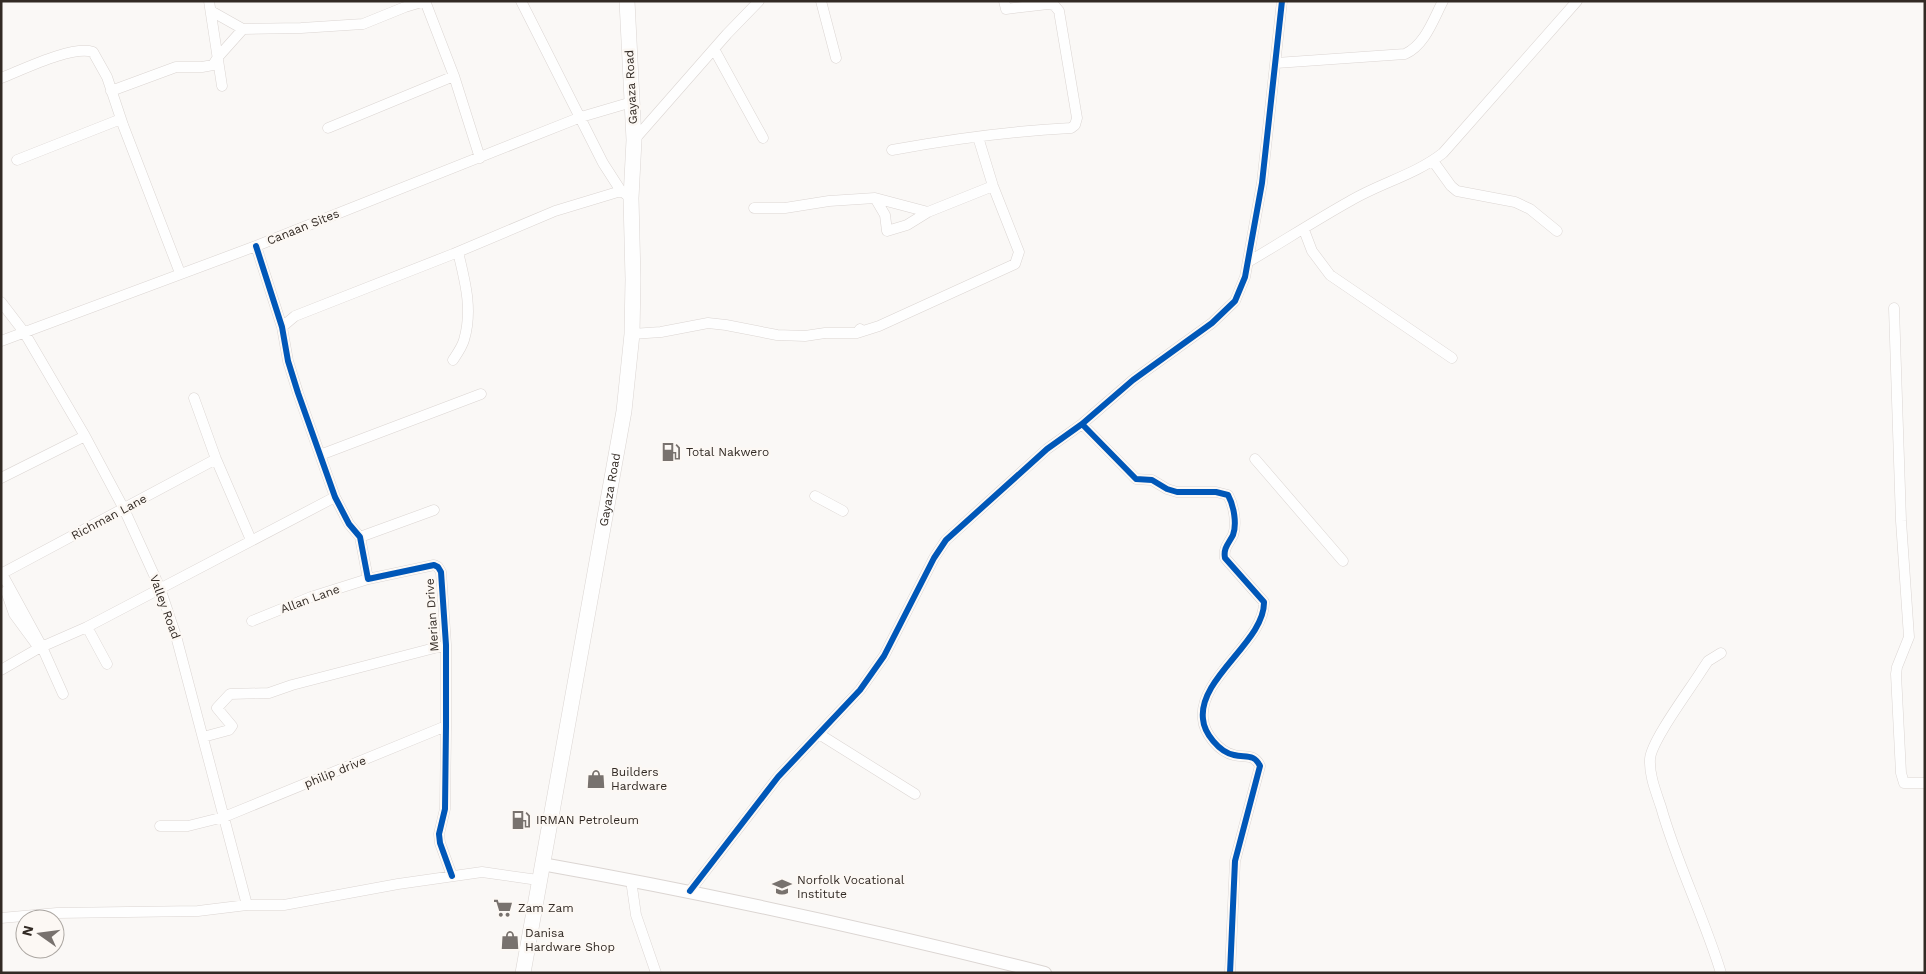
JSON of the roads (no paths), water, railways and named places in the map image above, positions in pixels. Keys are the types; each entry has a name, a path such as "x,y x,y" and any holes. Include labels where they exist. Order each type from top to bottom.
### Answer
{"main road":[{"name":"Gayaza Road","path":"523,973 538,880 624,411 632,334 633,279 626,195 634,140 627,1"}],"street":[{"path":"210,6 243,29 363,24 405,6 425,1 454,76 480,158"},
{"path":"282,327 295,316 458,252 555,211 626,195 603,163 521,1"},
{"path":"634,140 759,1"},
{"path":"821,1 836,58"},
{"path":"892,150 946,140 1071,128 1075,124 1077,118 1059,11 1054,5 1048,4 1006,9 1004,1"},
{"path":"690,891 778,776 860,690 878,664 934,558 946,540 1034,460 1082,424 1133,380 1182,346 1227,310 1241,290 1262,183 1282,1"},
{"path":"1276,62 1405,54 1419,44 1443,1"},
{"path":"1248,262 1352,200 1433,161 1577,1"},
{"path":"210,6 222,86"},
{"path":"111,91 176,67 213,65 243,29"},
{"path":"1,78 51,58 86,49 93,52 107,77 121,119 180,273"},
{"path":"714,50 763,138"},
{"path":"328,128 454,76"},
{"name":"Canaan Sites","path":"1,341 256,246 580,117 632,102"},
{"path":"17,160 121,119"},
{"path":"632,334 661,332 708,323 777,335 805,336 858,331 879,326 1015,264 1019,252 993,186 978,137"},
{"path":"1433,161 1451,186 1457,191 1514,202 1530,209 1557,231"},
{"path":"875,198 885,215 887,231 907,225 928,212 993,186"},
{"path":"754,208 785,208 829,201 875,198 928,212"},
{"path":"1304,230 1312,251 1330,274 1452,358"},
{"path":"256,246 282,327 288,362 335,497 349,524 360,537 368,579"},
{"path":"453,360 464,341 470,312 458,252"},
{"name":"Valley Road","path":"1,302 24,332 85,436 124,509 160,588 176,636 204,737 247,905"},
{"path":"1894,308 1902,521 1909,637 1896,674 1900,774 1904,783 1925,783"},
{"path":"320,455 481,394"},
{"path":"194,398 216,459 251,540"},
{"path":"1082,424 1136,479 1152,480 1167,490 1176,492 1216,492 1228,496 1234,512 1234,530 1224,550 1225,558 1264,602 1264,612 1258,625 1209,693 1203,710 1204,724 1210,736 1217,744 1232,755 1251,757 1260,766 1234,861 1230,973"},
{"path":"1,478 85,436"},
{"name":"Richman Lane","path":"1,574 216,459"},
{"path":"1255,459 1343,561"},
{"path":"815,496 843,511"},
{"path":"1,670 41,647 87,627 335,497"},
{"path":"360,537 434,510"},
{"name":"Merian Drive","path":"368,579 434,565 441,572 446,645 446,726 445,809 440,843 452,876"},
{"path":"1,574 41,647 63,694"},
{"name":"Allan Lane","path":"252,621 311,597 368,579"},
{"path":"87,627 108,664"},
{"path":"204,737 229,730 232,726 218,708 230,694 269,693 292,685 446,645"},
{"path":"1721,653 1708,661 1656,743 1650,758 1652,778 1670,841 1712,944 1721,973"},
{"name":"philip drive","path":"160,826 188,826 224,817 446,726"},
{"path":"820,734 915,794"},
{"path":"542,864 690,891 1045,973"},
{"path":"1,918 57,913 198,912 247,905 284,905 398,884 482,872 538,880"},
{"path":"631,880 636,915 656,973"}],"place":[{"name":"Total Nakwero","path":"671,452"},
{"name":"Builders Hardware","path":"596,779"},
{"name":"IRMAN Petroleum","path":"521,820"},
{"name":"Norfolk Vocational Institute","path":"782,887"},
{"name":"Zam Zam","path":"503,908"},
{"name":"Danisa Hardware Shop","path":"510,940"}]}
